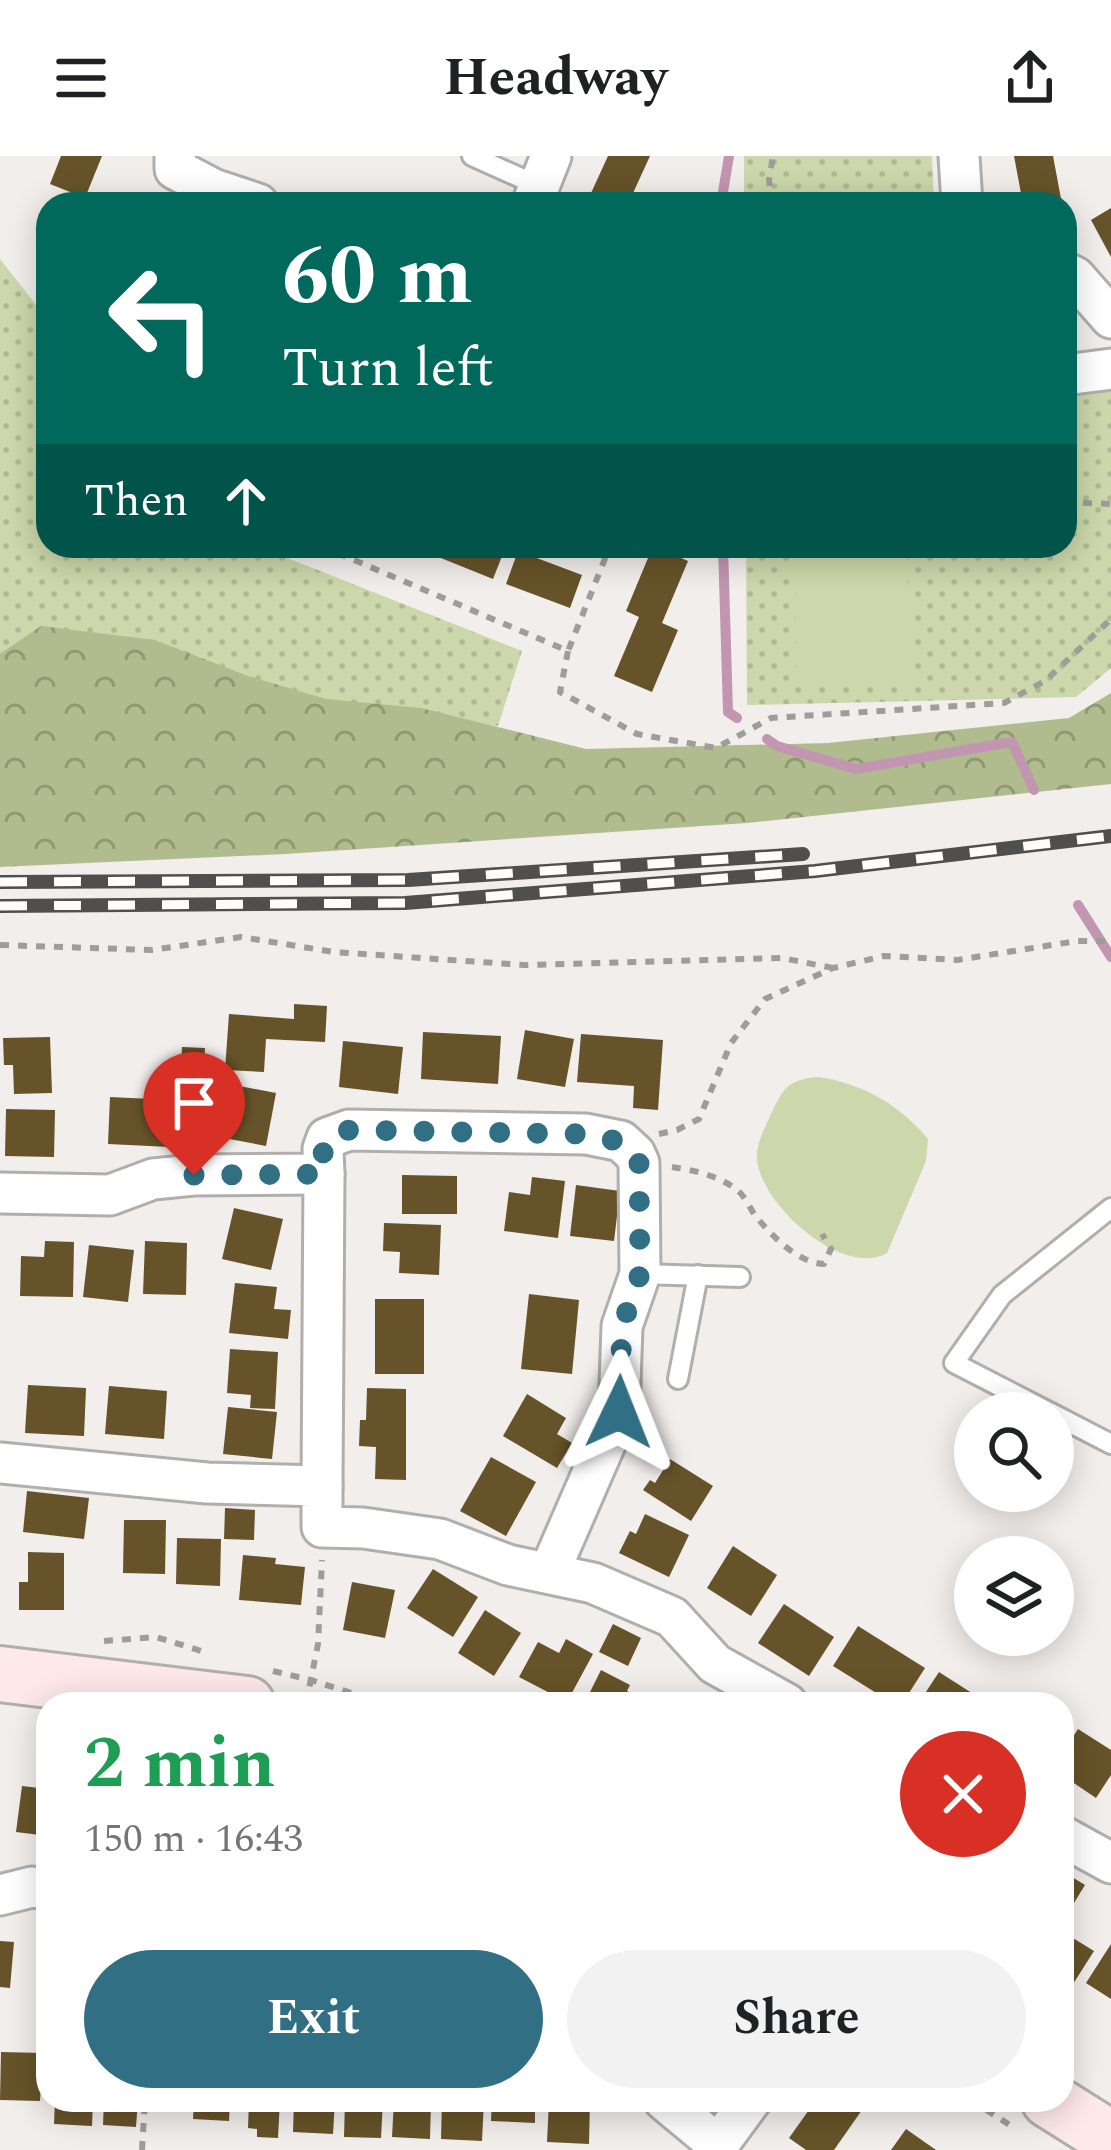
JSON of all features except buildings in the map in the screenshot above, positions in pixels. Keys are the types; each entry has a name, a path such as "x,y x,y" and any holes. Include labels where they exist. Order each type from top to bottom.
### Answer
{"street":[{"path":"175,156 176,169 222,192"},
{"path":"959,156 961,192"},
{"path":"1077,279 1111,318"},
{"path":"1077,374 1111,370"},
{"path":"549,1573 619,1412 622,1326 640,1274 634,1155 614,1138 586,1134 338,1132 323,1149 322,1527 440,1539 508,1564 593,1583 672,1617 715,1664 765,1692"},
{"path":"0,1193 110,1195 153,1179 324,1174"},
{"path":"0,1463 206,1484 322,1486"},
{"path":"0,1674 148,1692"},
{"path":"1074,1843 1111,1863"},
{"path":"0,1895 36,1888"},
{"path":"678,2112 718,2148 743,2112"},
{"path":"1038,2118 1111,2139"}],"lane":[{"path":"472,156 540,182"},
{"path":"1009,1392 954,1364 1001,1295 1111,1208"},
{"path":"640,1274 740,1277"},
{"path":"678,1379 698,1275"},
{"path":"1074,1425 1111,1444"}],"path":[{"path":"770,192 772,156"},
{"path":"1077,503 1111,504"},
{"path":"349,558 568,651"},
{"path":"605,558 568,651 560,692 637,734 716,748 771,718 1004,703 1045,681 1111,619"},
{"path":"0,945 152,950 241,937 334,952 524,965 782,958 833,968"},
{"path":"634,1155 656,1135 699,1119 730,1043 765,999 833,968 884,956 958,959 1111,941"},
{"path":"634,1155 738,1190 783,1244 812,1263 824,1264 831,1249 822,1234"},
{"path":"308,1692 318,1644 322,1527"},
{"path":"142,2150 144,2112"}],"green space":[{"path":"744,156 932,156 934,192 744,192"},
{"path":"0,259 36,305 36,558 287,558 522,651 498,726 0,661"},
{"path":"1111,378 1111,668 1076,697 747,705 746,558 1077,558 1077,382"},
{"path":"795,558 907,558 912,682 796,682"},
{"path":"41,626 155,640 248,676 326,699 421,708 586,749 828,743 1069,718 1111,693 1111,784 747,823 286,854 0,867 0,654"},
{"path":"818,1077 850,1084 879,1098 928,1139 926,1161 887,1253 849,1256 827,1247 788,1215 762,1177 758,1147 780,1097 793,1083"}],"waterway":[{"path":"723,192 729,156"},
{"path":"723,558 728,712 737,718"},
{"path":"767,739 856,769 1012,742 1034,790"},
{"path":"1078,905 1111,957"}],"railway":[{"path":"0,906 405,903 815,871 1111,836"},
{"path":"0,882 408,880 803,854"}],"route":[{"path":"194,1175 324,1174 323,1149 328,1138 349,1130 614,1138 639,1163 641,1206 640,1274 622,1326 619,1412"}]}
